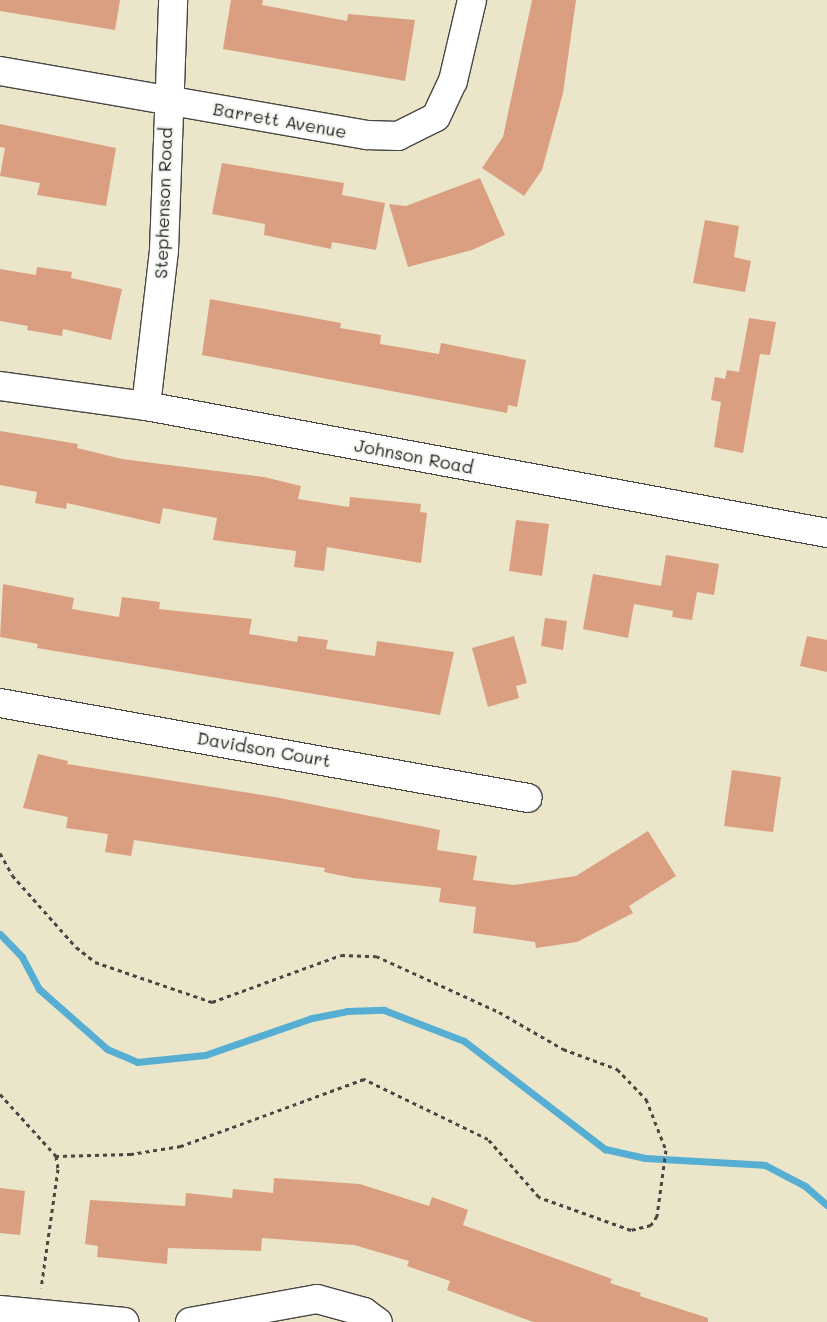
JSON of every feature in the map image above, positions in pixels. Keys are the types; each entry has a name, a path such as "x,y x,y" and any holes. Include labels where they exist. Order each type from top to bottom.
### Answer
{"street":[{"name":"Stephenson Road","path":"146,406 164,250 167,101 173,0"},
{"name":"Barrett Avenue","path":"0,72 367,135 398,136 436,117 453,81 472,0"},
{"name":"Johnson Road","path":"0,386 146,406 827,533"},
{"name":"Davidson Court","path":"0,703 528,798"},
{"path":"190,1322 317,1299 364,1312 378,1322"},
{"path":"0,1310 37,1318 124,1322"}],"path":[{"path":"0,853 18,882 76,947 95,962 212,1002 341,955 376,956 498,1012 563,1049 617,1070 646,1099 666,1150 663,1188 658,1216 642,1229 620,1228 550,1203 531,1190 488,1139 364,1079 181,1146 131,1154 56,1156"},
{"path":"0,1094 56,1156 58,1169 37,1318"}],"building":[{"path":"0,0 120,0 115,30 0,11"},
{"path":"231,0 263,0 262,5 347,21 348,14 415,20 405,81 223,49"},
{"path":"532,0 576,0 563,93 542,170 524,196 482,168 503,137"},
{"path":"0,124 116,148 106,206 37,195 40,183 0,176 5,148 0,147"},
{"path":"222,163 344,183 342,195 385,203 376,250 332,242 331,249 264,235 265,224 212,214"},
{"path":"480,178 505,235 472,250 408,267 389,204 406,206"},
{"path":"705,220 739,226 734,257 751,261 745,292 693,283"},
{"path":"37,267 72,272 71,278 122,289 111,340 63,329 62,336 27,330 28,326 0,321 0,269 36,275"},
{"path":"210,299 341,323 340,328 381,335 380,344 439,354 441,343 526,360 517,407 508,405 507,413 202,355"},
{"path":"749,318 776,322 770,355 760,354 743,453 714,447 721,402 711,400 715,377 725,379 727,370 739,372"},
{"path":"0,431 78,444 77,448 122,459 264,477 301,486 298,499 349,507 350,497 421,504 420,512 427,513 421,563 327,547 324,571 294,567 296,551 213,540 217,518 163,508 160,524 67,503 66,509 35,503 37,492 0,485"},
{"path":"516,520 549,524 542,576 509,571"},
{"path":"666,555 719,564 714,595 697,592 692,620 672,617 673,611 634,604 628,638 583,629 593,574 661,586"},
{"path":"3,584 74,598 72,609 119,617 122,597 160,602 159,609 252,619 249,634 297,642 298,636 328,640 326,649 375,656 377,641 454,652 440,715 37,648 38,644 0,637"},
{"path":"545,618 567,621 563,650 541,646"},
{"path":"514,636 527,683 516,686 519,698 488,707 472,648"},
{"path":"807,636 827,640 827,672 800,666"},
{"path":"38,754 68,761 67,764 275,797 440,830 437,850 477,856 473,880 514,885 576,876 648,831 676,876 629,906 633,913 577,942 536,948 535,942 473,933 476,907 439,902 441,888 353,878 324,872 325,868 134,840 131,856 105,852 108,834 66,828 68,817 23,808"},
{"path":"732,770 781,777 773,832 724,826"},
{"path":"274,1178 360,1184 429,1206 432,1197 468,1210 463,1225 612,1279 610,1283 641,1293 640,1296 708,1318 708,1322 533,1322 447,1290 450,1281 407,1266 409,1261 354,1245 262,1238 261,1251 168,1248 167,1264 97,1257 98,1246 85,1244 90,1200 185,1206 186,1193 232,1198 233,1189 273,1193"},
{"path":"0,1188 25,1191 20,1235 0,1233"}],"waterway":[{"path":"0,934 22,957 39,989 107,1049 137,1062 205,1055 312,1018 347,1011 384,1010 464,1041 605,1149 645,1158 765,1165 805,1186 827,1205"}]}
